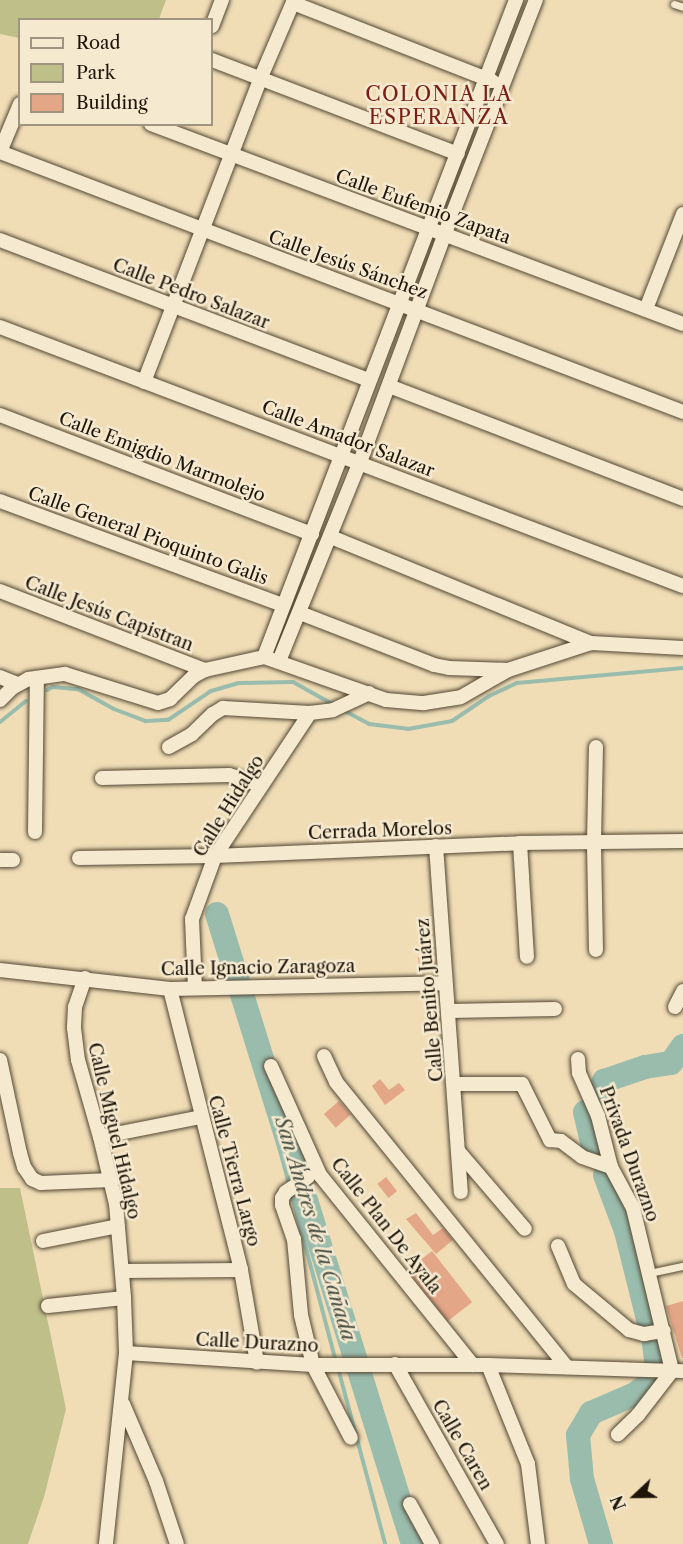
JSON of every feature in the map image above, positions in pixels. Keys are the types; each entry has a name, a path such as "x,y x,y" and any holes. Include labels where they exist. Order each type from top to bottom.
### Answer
{"street":[{"path":"213,23 222,0"},
{"path":"264,657 516,0"},
{"path":"279,661 331,537 445,233 536,0"},
{"path":"144,382 230,154 294,2 487,77 502,88"},
{"path":"213,60 458,154"},
{"path":"0,152 18,109"},
{"name":"Calle Eufemio Zapata","path":"156,126 683,324"},
{"name":"Calle Jesús Sánchez","path":"0,152 683,412"},
{"path":"646,309 680,232 683,214"},
{"name":"Calle Pedro Salazar","path":"0,240 369,380"},
{"name":"Calle Amador Salazar","path":"0,327 683,586"},
{"path":"389,386 683,499"},
{"name":"Calle Emigdio Marmolejo","path":"0,415 312,534"},
{"name":"Calle General Pioquinto Galis","path":"0,501 283,605"},
{"path":"331,537 591,643 683,648"},
{"name":"Calle Jesús Capistran","path":"0,591 206,670"},
{"path":"300,613 434,665 449,668 508,670"},
{"path":"0,700 17,684 37,678 71,675 154,704 170,699 194,676 206,670 264,657 401,703 451,699 482,687 508,670 591,643"},
{"path":"0,677 17,684"},
{"path":"35,831 37,678"},
{"path":"170,747 192,734 213,714 223,708 310,713 333,710 369,693"},
{"name":"Calle Hidalgo","path":"195,988 192,919 215,856 310,713"},
{"path":"596,747 594,842 596,950"},
{"path":"102,778 229,775 262,785"},
{"name":"Cerrada Morelos","path":"79,858 215,856 519,843 683,841"},
{"path":"519,843 527,957"},
{"name":"Calle Benito Juárez","path":"436,846 461,1192"},
{"name":"Calle Ignacio Zaragoza","path":"0,970 170,989 445,983"},
{"name":"Calle Miguel Hidalgo","path":"84,978 75,1007 74,1028 84,1084 111,1180 123,1271 126,1353 106,1544"},
{"name":"Calle Tierra Largo","path":"170,989 241,1270 256,1363"},
{"path":"675,1007 683,991"},
{"path":"449,1011 555,1009"},
{"path":"324,1056 336,1082 567,1367"},
{"name":"Privada Durazno","path":"578,1059 579,1073 598,1116 610,1167 633,1208 664,1331 678,1371"},
{"path":"0,1060 20,1153 24,1167 32,1179 41,1183 111,1180"},
{"name":"Calle Plan De Ayala","path":"271,1066 320,1175 473,1365"},
{"path":"455,1084 522,1084 550,1140 561,1141 582,1157 610,1167"},
{"path":"100,1137 201,1117"},
{"path":"459,1152 525,1229"},
{"path":"308,1177 286,1192 282,1198 282,1205 294,1239 301,1315 313,1365 351,1438"},
{"path":"43,1241 118,1226"},
{"path":"558,1246 574,1284 628,1330 644,1334 664,1331"},
{"path":"123,1271 241,1270"},
{"path":"48,1306 124,1298"},
{"name":"Calle Durazno","path":"126,1353 313,1365 488,1365 678,1371"},
{"name":"Calle Caren","path":"395,1364 497,1544"},
{"path":"488,1365 528,1464 538,1544"},
{"path":"618,1434 678,1371"},
{"path":"122,1402 156,1481 177,1544"},
{"path":"410,1504 432,1544"}],"lane":[{"path":"674,4 683,7"},
{"path":"649,1273 683,1266"}],"green space":[{"path":"0,0 166,0 159,18 18,18 18,38 0,34"},
{"path":"0,1188 20,1188 66,1409 44,1497 28,1544 0,1544"}],"building":[{"path":"418,957 435,958 436,969 419,969"},
{"path":"380,1079 389,1090 399,1083 405,1090 385,1105 372,1086"},
{"path":"339,1101 351,1115 336,1128 324,1114"},
{"path":"386,1177 397,1191 388,1198 377,1184"},
{"path":"416,1213 433,1235 443,1228 453,1240 436,1254 406,1219"},
{"path":"432,1251 472,1302 448,1321 408,1270"},
{"path":"683,1301 683,1358 682,1358 666,1306"}],"waterway":[{"path":"341,709 369,724 408,729 452,721 489,696 517,683 683,668"},
{"path":"47,690 53,687 78,689 114,709 146,721 168,720 211,691 239,683 293,682 334,705"},
{"path":"0,722 26,701"},
{"name":"San Andres de la Cañada","path":"217,914 236,984"},
{"name":"San Andres de la Cañada","path":"217,914 413,1544"},
{"path":"238,991 336,1361"},
{"name":"San Andres de la Cañada","path":"598,1092 604,1081 645,1067 671,1063 683,1046"},
{"name":"San Andres de la Cañada","path":"585,1112 594,1151"},
{"name":"San Andres de la Cañada","path":"605,1175 626,1231 649,1323"},
{"name":"San Andres de la Cañada","path":"654,1344 656,1360"},
{"path":"338,1368 385,1544"},
{"name":"San Andres de la Cañada","path":"601,1544 582,1479 578,1435 591,1413 635,1394 652,1381"}],"district":[{"name":"COLONIA LA ESPERANZA","path":"439,106"}]}
